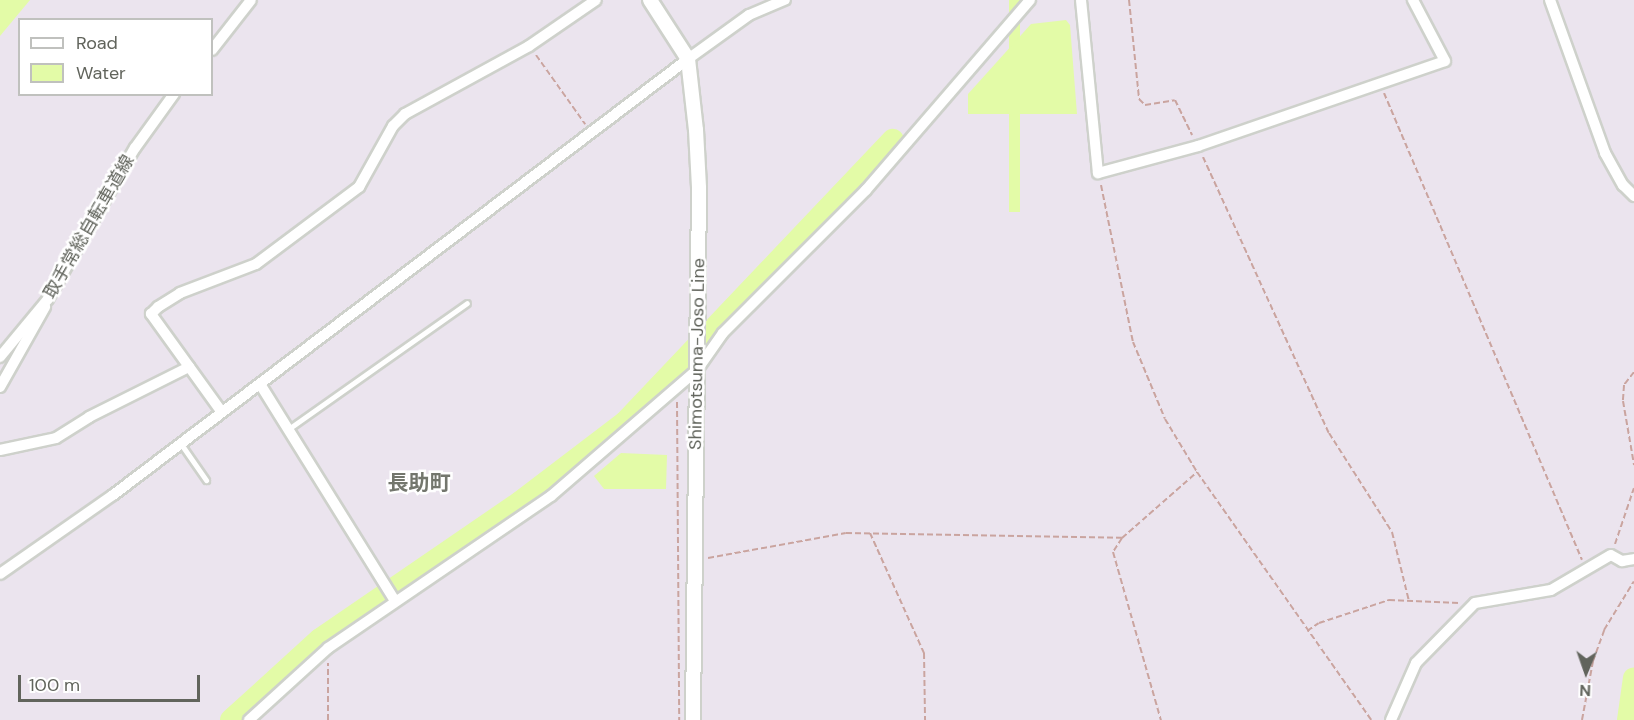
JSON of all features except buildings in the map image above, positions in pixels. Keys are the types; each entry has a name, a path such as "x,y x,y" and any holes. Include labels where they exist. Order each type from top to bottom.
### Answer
{"main road":[{"name":"Shimotsuma-Joso Line","path":"650,0 688,59 699,188 693,720"}],"street":[{"path":"213,49 251,0"},
{"path":"221,411 152,314 158,307 180,293 256,264 359,187 393,126 405,114 529,46 596,0"},
{"path":"0,574 260,384 590,131 688,59 749,15 785,0"},
{"path":"249,720 328,648 551,496 676,387 723,333 866,190 1030,0"},
{"path":"1081,0 1098,173 1198,146 1445,61 1413,0"},
{"path":"1550,0 1605,153 1623,186 1634,196"},
{"name":"取手常総自転車道線","path":"0,357 48,299 135,148 173,96"},
{"path":"0,387 41,321 48,299"},
{"path":"0,450 56,438 89,417 189,368"},
{"path":"260,384 394,601"},
{"path":"1391,720 1416,663 1471,606 1551,590 1611,555 1622,561 1634,559"}],"lane":[{"path":"287,430 467,303"},
{"path":"180,443 206,480"}],"path":[{"path":"1129,0 1139,99 1145,105 1175,100 1329,433 1392,532 1409,601"},
{"path":"529,46 590,131"},
{"path":"1380,85 1586,568"},
{"path":"1098,173 1133,342 1165,419 1197,472 1371,720"},
{"path":"1634,372 1624,385 1623,401 1634,465"},
{"path":"676,387 679,720"},
{"path":"1161,720 1113,552 1122,538 1197,472"},
{"path":"1611,555 1634,488"},
{"path":"695,561 846,533 1122,538"},
{"path":"870,534 924,653 925,720"},
{"path":"1582,720 1593,662 1604,630 1634,581"},
{"path":"1307,631 1371,604 1409,601 1471,606"},
{"path":"328,648 328,720"}],"water":[{"path":"0,0 30,0 0,36"},
{"path":"1009,0 1020,0 1020,212 1009,212"},
{"path":"1066,20 1070,25 1077,114 968,114 968,94 1031,24"},
{"path":"621,453 667,455 666,489 604,489 594,476"}],"waterway":[{"path":"231,720 320,639 520,502 625,422 893,140"},
{"path":"1628,720 1634,678"}],"district":[{"name":"長助町","path":"419,483"}]}
